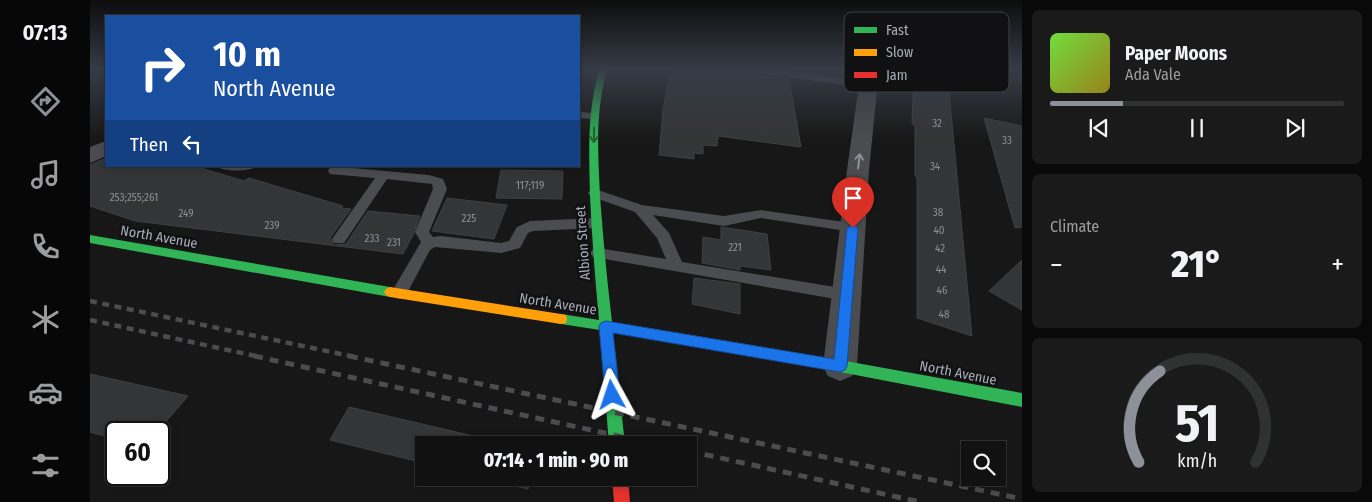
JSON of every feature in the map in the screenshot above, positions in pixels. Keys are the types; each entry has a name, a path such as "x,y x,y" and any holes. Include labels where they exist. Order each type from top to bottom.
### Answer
{"main road":[{"name":"Albion Street","path":"596,93 594,116 596,223 616,436"},
{"name":"North Avenue","path":"90,239 310,279 606,326 840,366 1022,400"},
{"path":"621,486 622,502"}],"street":[{"path":"840,366 867,93"},
{"path":"90,156 105,148"}],"lane":[{"path":"580,115 594,116"},
{"path":"337,167 334,171 429,179 439,184 440,189 422,232 428,244"},
{"path":"340,239 384,175"},
{"path":"595,193 640,209 724,221 761,214 853,228"},
{"path":"640,209 664,236 677,267"},
{"path":"399,293 423,249 428,244 440,241 504,248 515,244 520,232 527,227 596,223"},
{"path":"598,252 847,295"}],"building":[{"path":"666,93 792,93 801,147 718,136 717,146 703,145 703,154 694,153 694,159 659,155"},
{"path":"913,93 949,93 972,336 917,318 917,177 915,176 915,125 912,124"},
{"path":"984,118 1022,126 1022,227 1015,228"},
{"path":"105,158 105,167 197,167 244,181 249,178 343,206 341,208 351,209 330,238 334,245 346,244 368,211 420,216 403,254 135,221 90,206 90,165"},
{"path":"501,170 563,171 562,199 496,198"},
{"path":"447,198 507,205 494,239 432,231"},
{"path":"721,227 767,234 771,270 740,266 740,270 702,263 703,237 721,240"},
{"path":"1022,260 1022,310 989,291"},
{"path":"694,278 740,284 740,314 692,304"},
{"path":"90,374 188,396 166,421 105,421 105,436 90,432"},
{"path":"349,407 473,436 415,436 415,461 330,440"},
{"path":"515,486 529,486 528,489"}],"railway":[{"path":"90,301 355,357"},
{"path":"90,320 260,357"},
{"path":"254,356 618,436"},
{"path":"349,356 1022,499"},
{"path":"697,453 920,502"}],"traffic: fast":[{"path":"561,319 606,326 598,242 593,145 594,115 597,93"},
{"path":"90,239 390,292"},
{"path":"616,436 606,326 840,366 1022,400"}],"traffic: slow":[{"path":"390,292 561,319"}],"traffic: jam":[{"path":"621,486 622,502"}],"route":[{"path":"612,395 606,326 840,366 853,228"}]}
